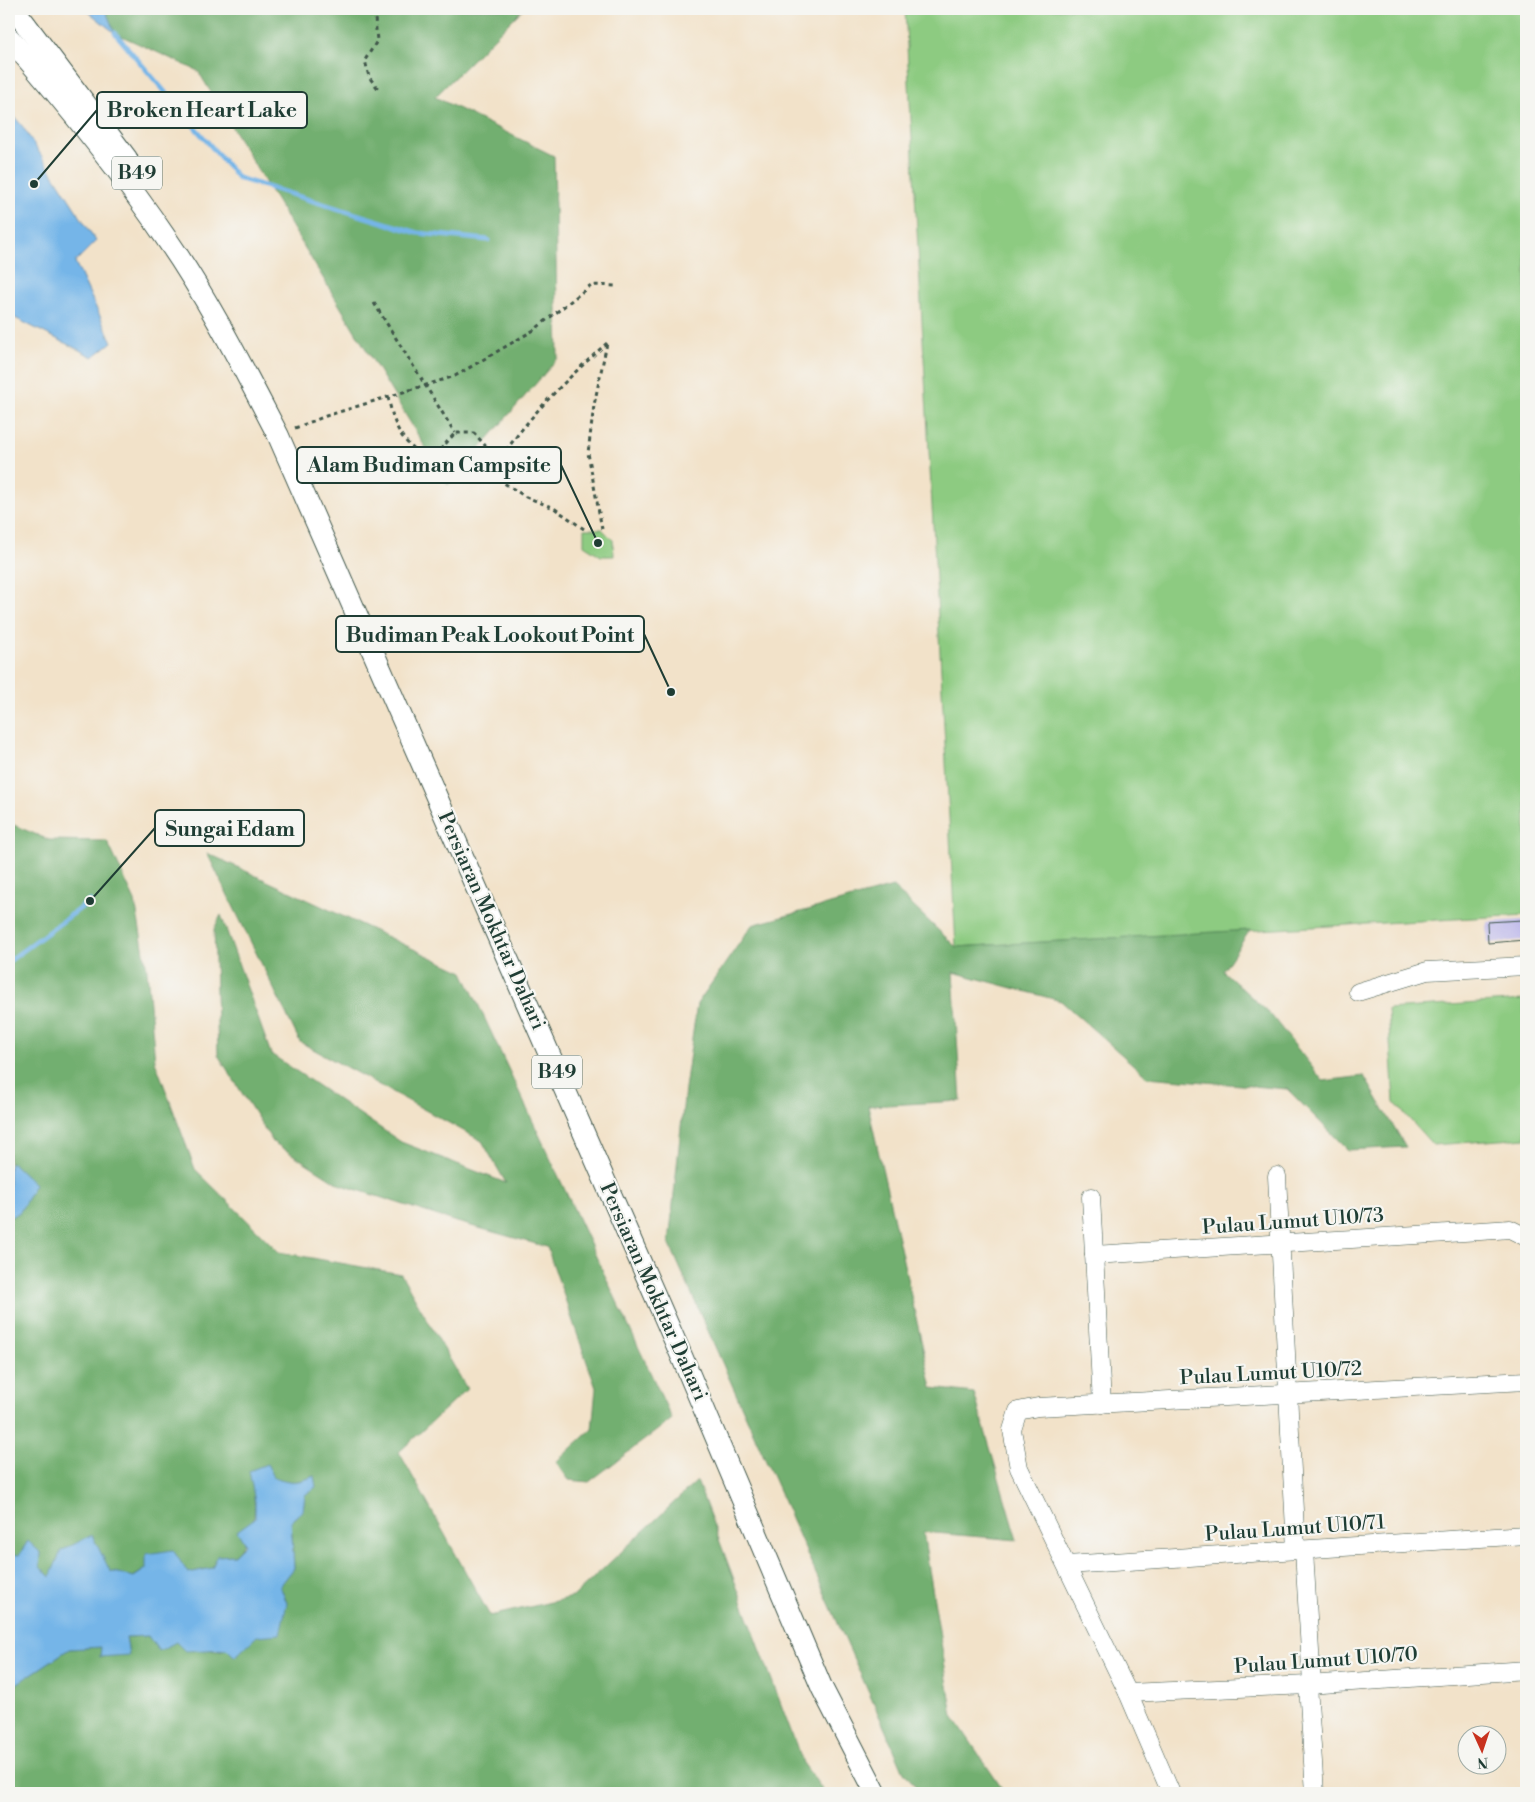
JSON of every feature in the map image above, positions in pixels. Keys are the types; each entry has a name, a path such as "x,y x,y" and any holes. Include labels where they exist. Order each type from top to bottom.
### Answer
{"main road":[{"name":"Persiaran Mokhtar Dahari","path":"14,9 85,101 188,245 216,294 235,352"},
{"name":"Persiaran Mokhtar Dahari","path":"9,38 111,160 169,242 235,352 278,435 678,1348 822,1688 876,1793"}],"street":[{"path":"1358,992 1427,971 1526,966"},
{"path":"1277,1176 1288,1394 1310,1685 1315,1793"},
{"path":"1091,1197 1102,1404"},
{"name":"Pulau Lumut U10/73","path":"1094,1255 1281,1245 1510,1229 1526,1237"},
{"name":"Pulau Lumut U10/72","path":"1067,1565 1019,1468 1012,1430 1018,1411 1038,1407 1526,1381"},
{"name":"Pulau Lumut U10/71","path":"1067,1565 1526,1535"},
{"path":"1067,1565 1128,1693 1171,1793"},
{"name":"Pulau Lumut U10/70","path":"1128,1693 1310,1685 1526,1670"}],"path":[{"path":"363,9 376,18 377,41 365,60 369,76 380,91"},
{"path":"278,435 326,416 455,376 534,330 591,285 617,286"},
{"path":"374,303 455,433"},
{"path":"499,460 515,437 555,391 607,342 594,405 588,453 602,530"},
{"path":"388,396 395,426 404,441 418,453 439,451 455,433 474,433 499,460 504,483 526,497 554,508 584,529"}],"green space":[{"path":"105,9 523,9 435,97 554,156 558,358 448,485 198,71 115,33"},
{"path":"905,9 1526,9 1526,915 956,947"},
{"path":"584,529 602,529 613,540 614,556 601,556 584,545"},
{"path":"9,823 49,840 107,841 135,901 147,970 155,1061 195,1169 279,1252 401,1274 467,1389 399,1452 490,1616 573,1597 697,1481 803,1763 825,1793 9,1793 9,1689 69,1649 102,1647 100,1657 129,1654 126,1637 148,1636 216,1651 228,1649 235,1656 287,1603 280,1586 294,1568 291,1521 303,1510 305,1495 314,1476 305,1480 289,1482 250,1471 254,1495 252,1526 242,1545 234,1555 217,1556 212,1568 188,1573 146,1569 133,1577 109,1571 92,1535 50,1577 40,1566 27,1542 19,1556 9,1554 9,1218 20,1211 13,1164 9,1164"},
{"path":"207,853 463,972 672,1419 589,1482 569,1480 556,1462 592,1429 596,1388 547,1247 457,1222 339,1184 273,1142 218,1055 214,929 221,915 271,1054 401,1142 506,1183 482,1141 300,1042"},
{"path":"893,887 956,947 1250,930 1223,971 1271,1015 1323,1081 1364,1076 1406,1147 1348,1150 1287,1089 1147,1077 1061,1001 953,972 961,1101 868,1106 932,1388 974,1393 1017,1540 923,1532 953,1716 1005,1793 921,1793 904,1772 669,1243 685,1088 697,1004 752,925"},
{"path":"1524,1000 1526,1138 1433,1145 1394,1102 1388,1009"}],"water":[{"path":"85,9 105,9 115,33"},
{"path":"9,110 23,127 96,241 75,262 112,342 93,357 9,315"},
{"path":"13,1163 35,1184 20,1212 9,1218 9,1164"},
{"path":"267,1464 274,1477 285,1480 299,1481 314,1476 316,1487 305,1495 303,1510 291,1521 294,1568 280,1586 287,1603 280,1634 257,1636 235,1657 227,1649 185,1651 176,1642 159,1651 148,1636 126,1637 129,1655 100,1657 101,1647 69,1649 9,1689 9,1554 19,1555 28,1541 41,1553 40,1566 50,1577 61,1551 92,1535 110,1571 134,1577 146,1569 146,1554 173,1550 188,1573 212,1568 217,1556 234,1555 245,1544 237,1531 255,1518 255,1501 249,1471"}],"building":[{"path":"1523,920 1525,940 1488,943 1487,922"}],"waterway":[{"path":"115,33 238,178 418,233 488,240"},
{"path":"9,961 90,901"}],"place":[{"name":"Broken Heart Lake","path":"34,184"},
{"name":"Alam Budiman Campsite","path":"598,543"},
{"name":"Budiman Peak Lookout Point","path":"671,692"},
{"name":"Sungai Edam","path":"90,901"}]}
